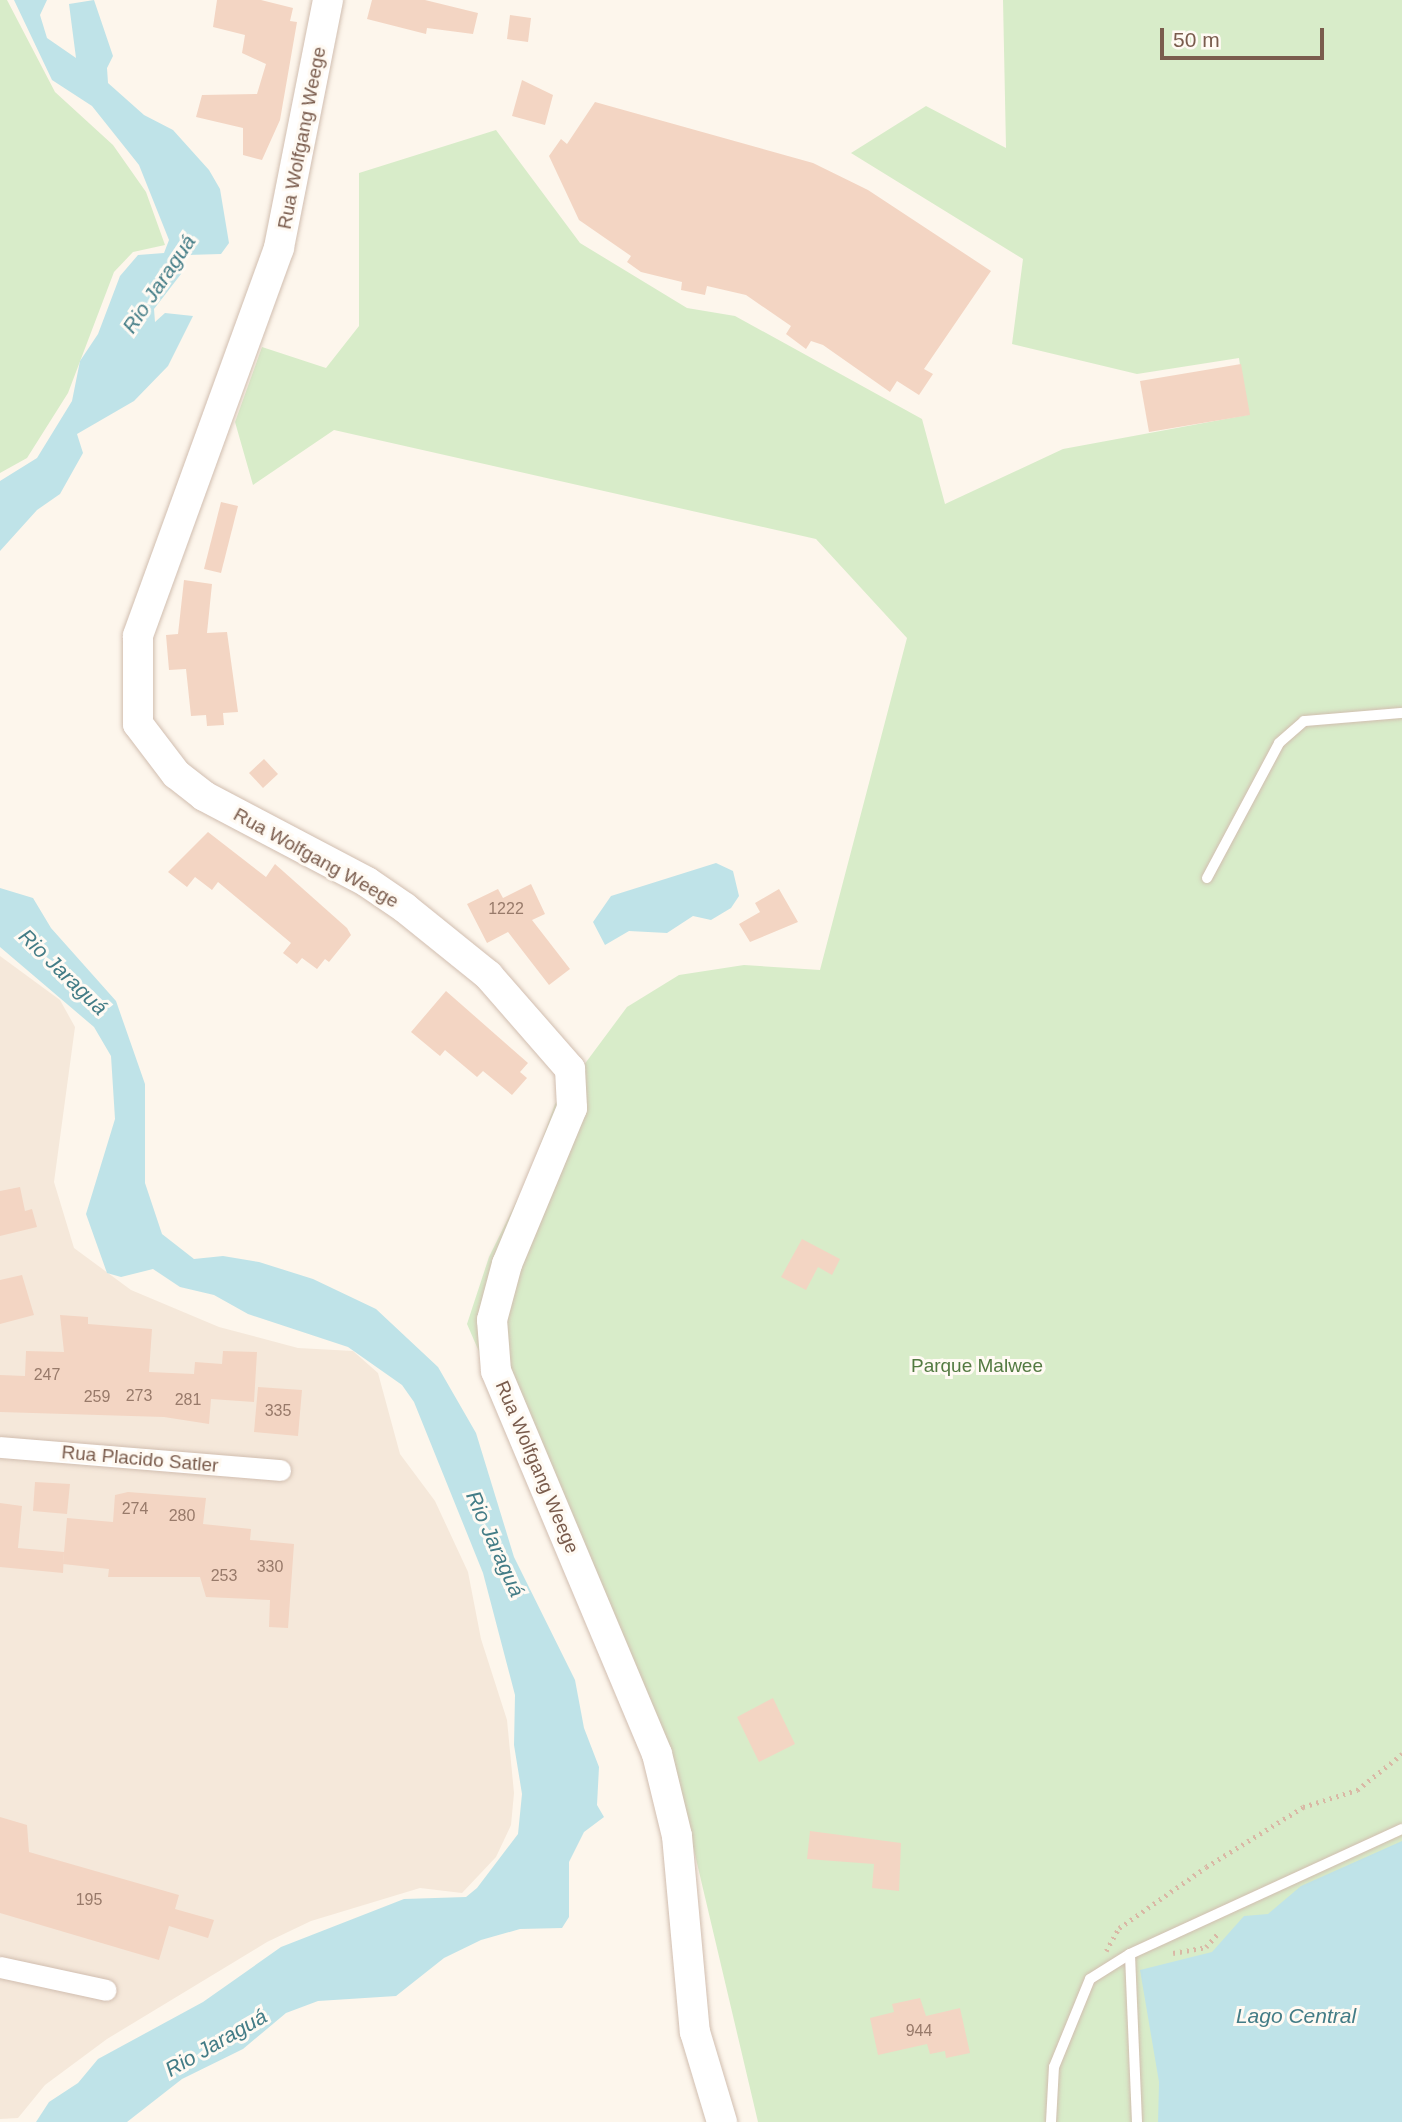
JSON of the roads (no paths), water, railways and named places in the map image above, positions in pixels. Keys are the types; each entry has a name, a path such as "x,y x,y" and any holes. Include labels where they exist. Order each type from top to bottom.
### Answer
{"street":[{"name":"Rua Wolfgang Weege","path":"328,0 279,248 138,636 138,724 176,774 204,796 367,882 415,916 488,975 570,1069 572,1108 507,1264 492,1320 496,1371 657,1754 677,1836 695,2032 722,2122"},
{"name":"Rua Placido Satler","path":"0,1447 280,1470"},
{"path":"0,1967 106,1990"}],"lane":[{"path":"1207,878 1279,743 1304,721 1402,713"},
{"path":"1051,2122 1054,2067 1090,1979 1130,1954 1402,1829"},
{"path":"1130,1954 1137,2122"}],"water":[{"name":"Rio Jaraguá","path":"14,0 47,0 40,15 47,38 76,58 69,4 94,0 113,56 107,68 108,83 144,115 173,130 209,170 220,189 229,243 221,254 187,255 181,274 154,309 155,322 165,313 193,316 168,366 134,401 77,434 83,453 60,494 37,510 0,551 0,481 37,458 72,401 80,361 98,334 120,276 138,255 164,253 169,240 139,165 92,106 52,80"},
{"path":"716,863 733,871 739,896 731,908 711,920 693,916 667,933 629,931 605,945 593,922 611,896"},
{"name":"Rio Jaraguá","path":"0,888 33,898 51,928 116,1001 145,1084 145,1183 162,1234 194,1259 223,1256 259,1262 313,1279 376,1309 438,1367 476,1433 514,1557 575,1680 584,1728 599,1767 597,1805 604,1817 584,1832 569,1862 569,1917 562,1928 520,1929 481,1940 444,1958 396,1996 318,2001 286,2013 243,2049 182,2079 127,2122 36,2122 49,2102 78,2083 98,2059 203,2002 281,1947 404,1899 466,1897 477,1888 518,1834 522,1794 514,1745 515,1695 483,1573 414,1402 402,1385 348,1347 248,1314 214,1295 180,1287 153,1269 121,1277 107,1273 86,1214 115,1119 111,1056 94,1027 0,947"},
{"name":"Lago Central","path":"1402,1841 1402,2122 1158,2122 1159,2082 1140,1970 1212,1952 1244,1916 1268,1914 1301,1886"}],"park label":[{"name":"Parque Malwee","path":"977,1366"}]}
